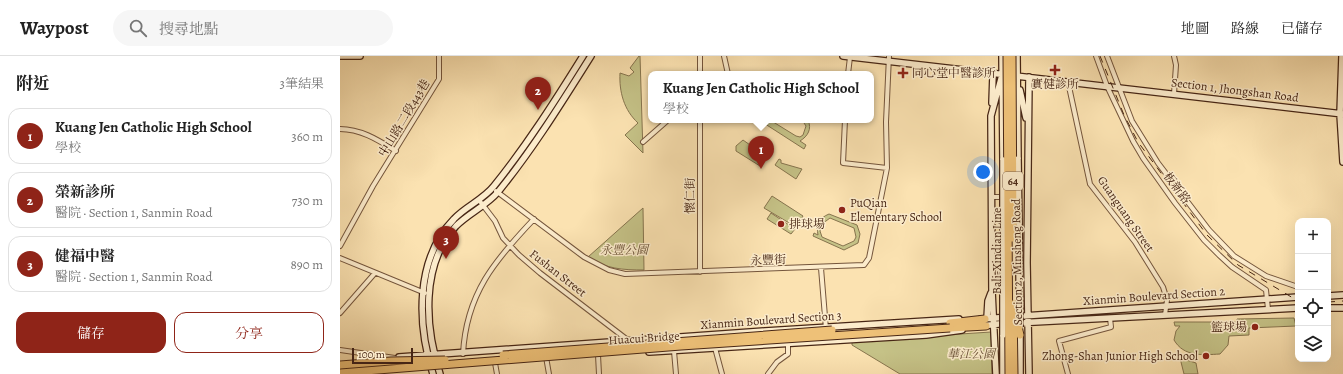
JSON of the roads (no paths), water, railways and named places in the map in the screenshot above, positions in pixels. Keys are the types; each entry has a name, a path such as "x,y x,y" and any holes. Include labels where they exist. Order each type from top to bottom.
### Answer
{"highway":[{"name":"Bali-Xindian Line","path":"1007,56 1011,305 1014,374"},
{"name":"Bali-Xindian Line","path":"1009,374 1011,305 1012,56"},
{"path":"1003,335 1011,305"},
{"path":"1011,305 1020,336"},
{"path":"950,325 986,321"},
{"name":"Huacui Bridge","path":"340,363 447,360 685,340 950,325"},
{"name":"Huacui Bridge","path":"340,373 950,325"},
{"path":"340,368 401,363 418,364 434,370"}],"main road":[{"path":"340,56 360,56"},
{"path":"495,190 535,132 583,56"},
{"path":"434,370 435,358 429,318 429,294 434,270 443,246 455,228 495,190 550,120 591,56"},
{"name":"Section 1, Jhongshan Road","path":"843,56 889,59 993,74 1118,87 1341,114"},
{"path":"1002,56 1003,374"},
{"path":"1017,56 1020,374"},
{"path":"1342,56 1341,114 1343,162"},
{"name":"Section 2, Minsheng Road","path":"993,74 992,291 996,374"},
{"name":"Section 2, Minsheng Road","path":"992,116 1002,75"},
{"name":"Section 2, Minsheng Road","path":"1016,76 1028,126"},
{"name":"Section 2, Minsheng Road","path":"1029,374 1028,126 1030,77"},
{"path":"440,374 434,370 429,358 423,328 422,292 426,274 437,243 455,218 481,203"},
{"path":"437,243 443,246"},
{"name":"Section 2, Minsheng Road","path":"986,321 988,301 992,291"},
{"path":"1331,294 1342,295"},
{"name":"Xianmin Boulevard Section 2","path":"1011,316 1165,307 1267,298 1295,297"},
{"name":"Xianmin Boulevard Section 2","path":"1012,323 1295,308"},
{"path":"1331,308 1343,308"},
{"name":"Xianmin Boulevard Section 3","path":"368,374 434,370 459,366 547,358 926,335 986,321 994,317 1011,316"},
{"name":"Xianmin Boulevard Section 3","path":"340,363 395,358 435,358 463,354 920,320 986,321 994,325 1012,323"},
{"path":"459,366 463,364 463,354"}],"street":[{"name":"中山路二段443巷","path":"340,246 373,186 396,151 439,79 439,56"},
{"path":"700,56 700,71"},
{"path":"724,56 727,71"},
{"name":"板新路","path":"1096,56 1106,86 1143,158 1204,240 1232,267 1266,290 1267,298"},
{"name":"板新路","path":"1108,56 1118,87 1132,121 1158,163 1209,230 1234,256 1266,276 1295,286"},
{"path":"1174,56 1176,66 1174,94"},
{"path":"848,71 850,57"},
{"name":"永豐街","path":"495,190 584,257 609,270 625,274 821,268 864,265 869,258 888,168 886,122 889,59"},
{"name":"Guanguang Street","path":"1068,82 1090,184 1136,242 1163,287 1167,300 1165,315"},
{"path":"643,142 665,123"},
{"name":"懷仁街","path":"700,123 700,272"},
{"path":"845,123 842,162 888,168"},
{"path":"340,129 352,129 375,138 396,151"},
{"path":"992,197 1028,197"},
{"name":"Fushan Street","path":"481,203 495,221 503,238 510,245 540,273 629,341 634,352"},
{"path":"463,354 465,336 475,298 491,268 534,219"},
{"path":"340,258 429,294"},
{"path":"821,268 827,340"},
{"path":"340,313 375,273"},
{"path":"1267,298 1268,309"},
{"path":"1068,374 1059,342 1111,327 1110,318"},
{"path":"768,374 777,362 788,354 786,329"},
{"path":"543,348 547,358 549,374"},
{"path":"715,348 722,374"},
{"path":"340,350 395,358"},
{"path":"674,351 676,374"},
{"path":"598,355 599,374"},
{"path":"495,363 496,374"}],"railway":[{"path":"1100,56 1124,115 1138,142 1207,235 1238,265 1295,299"},
{"path":"1331,302 1343,301"}],"place":[{"name":"實健診所","path":"1055,70"},
{"name":"同心堂中醫診所","path":"903,73"},
{"name":"榮新診所","path":"538,110"},
{"name":"Kuang Jen Catholic High School","path":"761,169"},
{"name":"PuQian Elementary School","path":"842,210"},
{"name":"排球場","path":"781,224"},
{"name":"健福中醫","path":"446,259"},
{"name":"籃球場","path":"1255,327"},
{"name":"Zhong-Shan Junior High School","path":"1206,356"}],"park label":[{"name":"永豐公園","path":"624,250"},
{"name":"華江公園","path":"971,354"}]}
